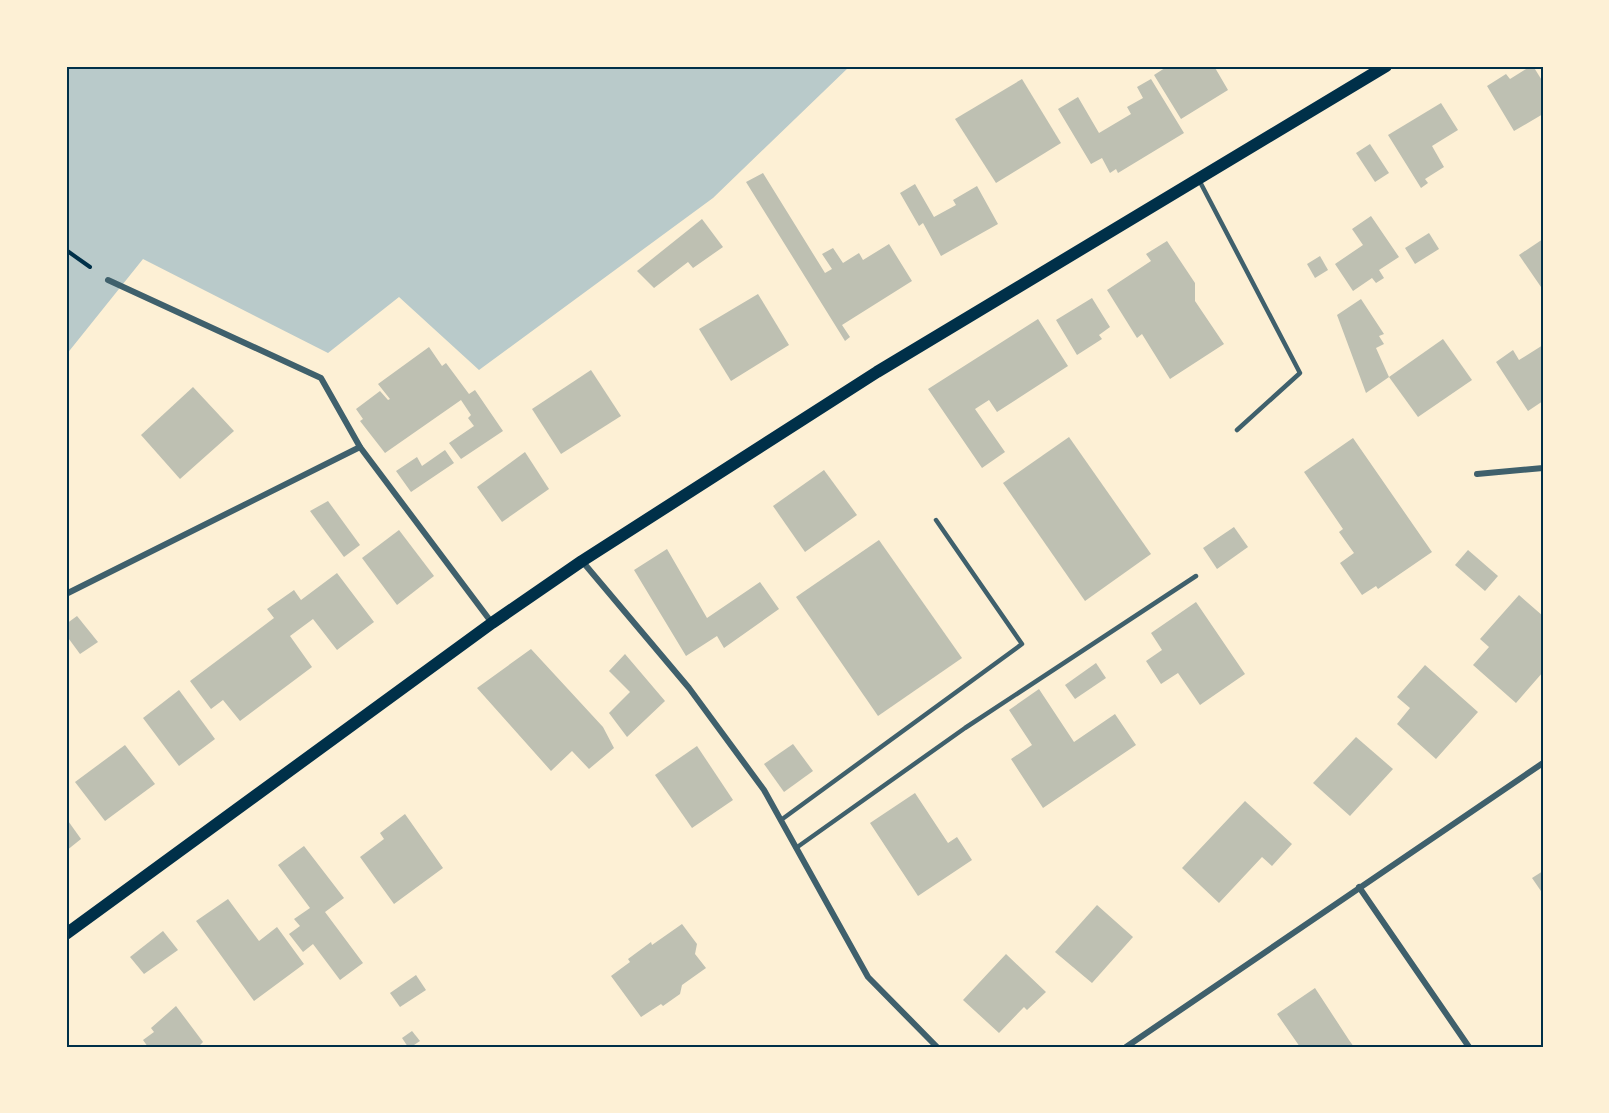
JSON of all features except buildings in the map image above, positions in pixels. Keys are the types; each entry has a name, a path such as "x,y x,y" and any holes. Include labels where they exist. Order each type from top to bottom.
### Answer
{"main road":[{"path":"66,934 492,623 582,561 877,372 1386,66"}],"street":[{"path":"108,280 321,378 360,447 492,623"},
{"path":"66,594 360,447"},
{"path":"1477,474 1543,468"},
{"path":"582,561 689,688 764,789 868,977 937,1047"},
{"path":"1126,1047 1543,763"},
{"path":"1359,888 1469,1047"}],"lane":[{"path":"1198,179 1300,373 1237,430"},
{"path":"781,820 1022,644 936,520"},
{"path":"796,848 965,728 1196,576"}],"shaded area":[{"path":"66,66 850,66 713,198 479,370 399,297 328,353 143,259 66,355"}]}
